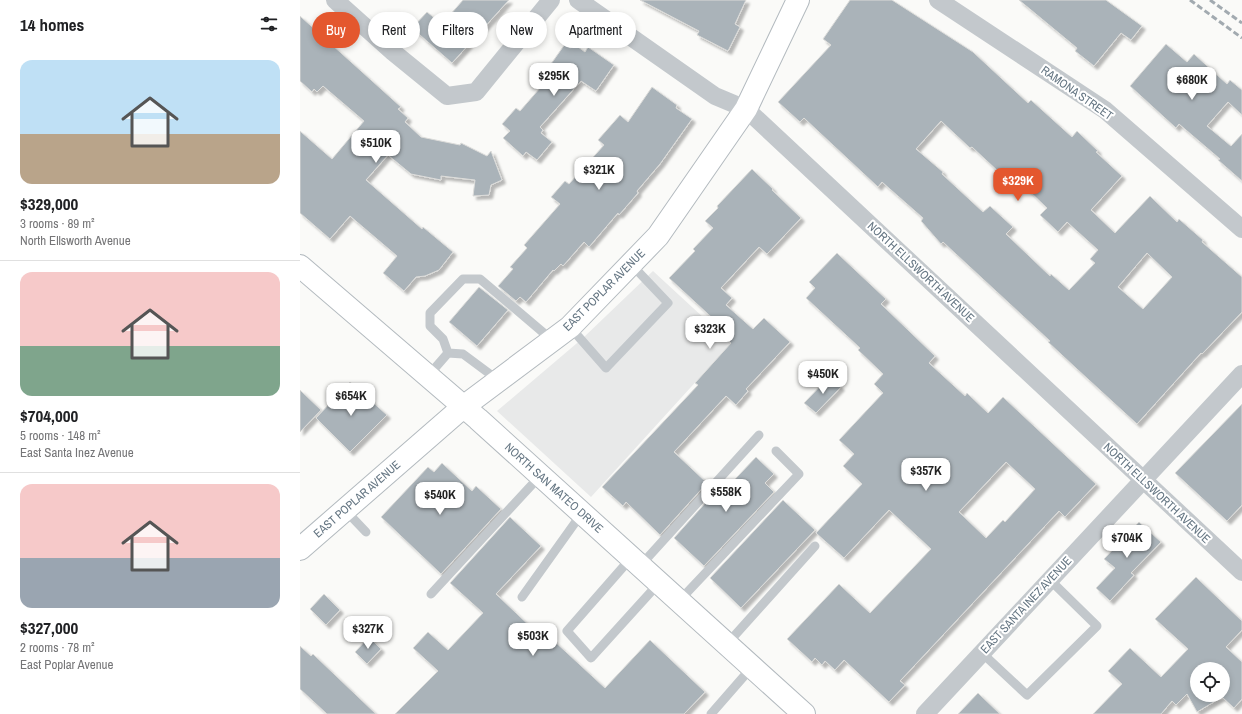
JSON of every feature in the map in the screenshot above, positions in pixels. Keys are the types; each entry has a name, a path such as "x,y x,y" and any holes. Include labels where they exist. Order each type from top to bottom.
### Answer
{"main road":[{"name":"EAST POPLAR AVENUE","path":"300,549 463,406 570,327 658,236 746,109 798,0"},
{"name":"NORTH SAN MATEO DRIVE","path":"300,266 463,406 804,714"}],"street":[{"path":"335,0 393,52 447,96 476,92 551,0"},
{"name":"NORTH ELLSWORTH AVENUE","path":"578,0 715,96 746,109 1242,572"},
{"name":"RAMONA STREET","path":"938,0 1105,110 1242,230"},
{"name":"EAST SANTA INEZ AVENUE","path":"925,714 1242,374"}],"lane":[{"path":"570,327 606,368 668,303 631,264"},
{"path":"448,353 443,339 430,326 430,313 463,279 480,279 552,340"},
{"path":"428,376 448,353"},
{"path":"448,353 463,354 499,380"},
{"path":"659,583 590,658 567,631 759,435"},
{"path":"679,601 799,474 776,451"},
{"path":"431,594 540,476"},
{"path":"344,510 366,532"},
{"path":"522,597 582,513"},
{"path":"727,644 815,546"},
{"path":"982,653 1027,695 1097,626 1050,580"},
{"path":"711,714 752,667"}],"shaded area":[{"path":"653,271 731,343 591,497 497,411 583,338"}],"building":[{"path":"463,0 509,0 498,12 496,12 496,14 488,23 488,12 452,12"},
{"path":"640,0 746,0 735,24 740,27 728,51 697,35 699,31"},
{"path":"850,0 892,0 973,52 1028,103 1031,100 1072,137 1077,131 1098,151 1096,152 1122,176 1091,210 1115,233 1150,196 1177,222 1179,219 1203,240 1202,242 1242,277 1242,312 1202,354 1201,353 1137,424 943,242 941,244 921,221 923,218 882,182 878,187 804,118 800,122 778,102 831,45 823,39","holes":["941,121 1000,173 1005,168 1047,208 1040,215 1058,232 1067,222 1098,250 1090,259 1095,263 1069,290 1051,274 1050,276 1006,234 1013,227 990,206 983,212 942,174 943,172 916,149","1147,253 1172,277 1143,309 1118,287"]},
{"path":"1019,0 1106,0 1142,26 1131,40 1121,33 1094,66 1075,51 1077,48"},
{"path":"427,12 428,42 420,35 420,19"},
{"path":"300,16 312,27 312,48 336,48 401,107 398,109 408,118 405,122 421,137 460,145 461,143 487,156 491,151 502,180 491,185 489,195 473,196 475,180 441,176 441,180 411,174 388,155 366,180 422,229 423,227 453,252 439,270 425,276 416,277 404,291 383,273 397,256 350,216 330,239 300,213 300,131 332,159 364,121 323,86 317,92 314,89 312,92 300,81"},
{"path":"1166,44 1187,62 1194,54 1227,84 1230,80 1242,90 1242,115 1228,102 1207,126 1231,146 1242,134 1242,181 1218,160 1220,159 1179,124 1176,128 1130,86"},
{"path":"435,48 466,48 452,63"},
{"path":"562,48 580,48 585,52 587,48 589,48 614,65 596,91 581,81 540,127 543,130 541,133 552,142 537,160 526,152 523,156 503,138 510,131 502,124 516,108 520,111 540,88 533,82 544,69 546,71"},
{"path":"652,87 677,105 676,108 692,119 660,164 637,191 638,193 619,215 618,213 589,247 584,242 563,266 561,264 554,271 553,270 526,302 520,297 516,301 498,286 513,269 510,267 527,248 524,245 560,204 551,197 565,181 569,184 604,145 598,140 620,115 628,122"},
{"path":"752,169 801,218 767,254 759,247 721,288 732,298 726,305 753,329 764,318 790,342 746,389 748,391 736,405 726,396 674,452 707,483 660,535 626,502 623,506 602,487 698,385 695,383 731,343 717,330 721,326 669,278 695,251 693,249 713,228 705,221"},
{"path":"837,253 886,299 881,304 935,356 929,363 965,396 967,393 988,413 1003,397 1096,484 1065,517 1059,511 900,681 905,685 889,702 844,660 835,670 825,661 822,665 815,658 812,662 787,639 839,584 870,613 931,549 889,510 844,558 816,533 862,484 843,466 854,454 839,440 883,393 874,384 883,374 858,350 860,348 806,298 815,288 809,282","holes":["1006,462 1035,489 1005,522 1003,520 986,538 959,512"]},
{"path":"479,287 508,310 477,346 449,322"},
{"path":"830,376 841,387 816,413 804,403"},
{"path":"350,382 387,415 350,452 316,418"},
{"path":"300,390 321,410 300,432"},
{"path":"1242,404 1242,505 1227,521 1175,473"},
{"path":"756,457 774,474 765,483 774,492 704,566 674,538 716,491 720,495"},
{"path":"442,463 472,491 476,486 501,509 441,574 381,517 428,467 434,472"},
{"path":"783,500 815,530 741,608 710,578"},
{"path":"510,517 541,546 496,594 535,631 539,627 605,688 650,640 705,692 684,714 395,714 438,671 413,648 428,632 448,650 483,613 450,583"},
{"path":"1139,522 1161,542 1131,573 1134,575 1110,601 1096,588 1115,568 1104,559"},
{"path":"1196,577 1242,621 1242,630 1226,647 1242,662 1242,699 1234,708 1227,702 1230,702 1230,662 1190,662 1190,699 1187,694 1176,705 1172,701 1161,714 1093,714 1122,684 1108,671 1130,648 1161,677 1188,649 1155,619"},
{"path":"324,594 340,610 326,625 310,609"},
{"path":"369,637 381,649 367,664 355,652"},
{"path":"300,646 311,656 313,654 376,714 327,714 300,689"},
{"path":"978,693 1000,714 958,714"},
{"path":"1191,702 1214,702 1197,712"}],"railway":[{"path":"1190,0 1242,38"},
{"path":"1210,0 1242,23"}]}
